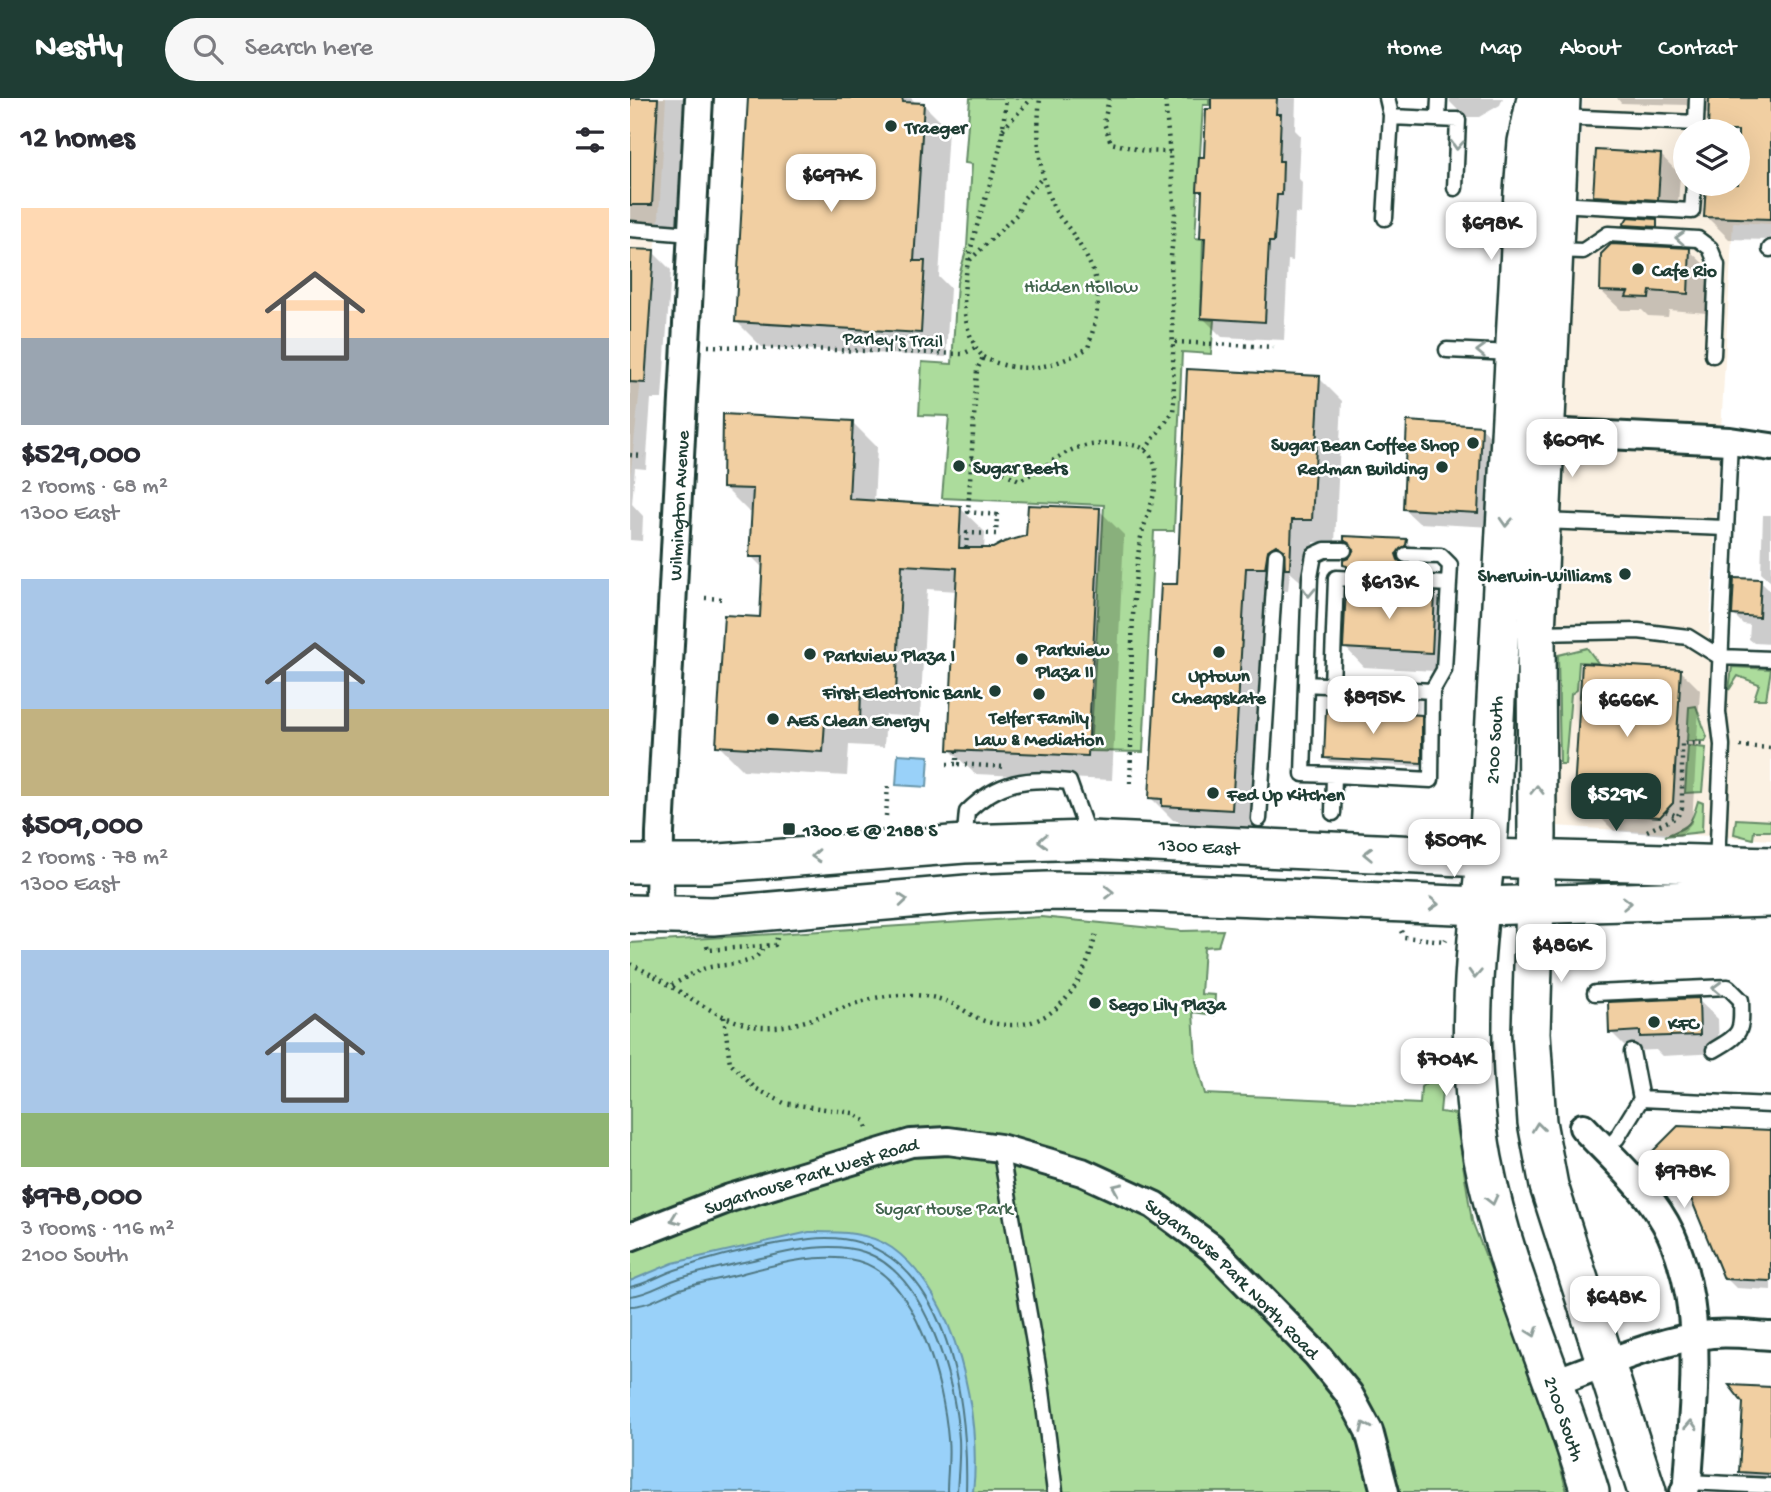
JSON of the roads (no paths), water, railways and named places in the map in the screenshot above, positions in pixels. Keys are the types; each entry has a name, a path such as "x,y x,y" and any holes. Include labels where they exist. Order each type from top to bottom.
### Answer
{"main road":[{"name":"2100 South","path":"1552,104 1527,142 1552,250 1536,633 1536,859 1531,1043 1540,1143 1565,1240 1647,1492"},
{"name":"2100 South","path":"1539,198 1515,353 1473,1032 1479,1139 1503,1241 1590,1492"},
{"path":"1539,198 1533,209 1537,233 1530,412 1533,423 1545,432"},
{"name":"1300 East","path":"645,865 964,844 1089,839 1485,858 1771,866"},
{"path":"644,915 713,916 967,894 1048,891 1148,892 1481,906 1771,898"}],"street":[{"name":"Wilmington Avenue","path":"644,915 645,865 699,98"},
{"path":"1545,432 1730,441 1771,447"},
{"path":"1583,1126 1646,1195 1670,1233 1688,1282 1694,1336 1686,1487"},
{"name":"Sugarhouse Park West Road","path":"630,1237 730,1198 911,1143 948,1141 1000,1148"},
{"name":"Sugarhouse Park North Road","path":"1000,1148 1082,1172 1154,1205 1211,1247 1317,1355 1349,1394 1368,1432 1385,1492"},
{"path":"1552,1383 1694,1336 1715,1333 1771,1336"}],"lane":[{"path":"1438,119 1439,98"},
{"path":"1696,119 1697,98"},
{"path":"1385,218 1391,117 1388,100"},
{"path":"1552,104 1673,123"},
{"path":"1391,117 1458,120 1455,188"},
{"path":"1539,198 1692,211 1693,196"},
{"path":"630,229 691,234"},
{"path":"1552,250 1583,251 1608,234 1699,239 1710,248 1717,265 1713,355"},
{"path":"1447,349 1515,353"},
{"path":"1716,866 1722,745 1718,712 1730,441"},
{"path":"1541,521 1726,528"},
{"path":"1344,550 1325,550 1314,555 1310,577 1303,774 1431,780 1432,691 1444,663 1450,565 1441,556 1406,555"},
{"path":"1259,819 1276,555"},
{"path":"1332,685 1336,578 1449,584"},
{"path":"1536,633 1638,631 1688,638 1720,657 1771,659"},
{"path":"1306,684 1432,691"},
{"path":"1333,813 1334,775"},
{"path":"964,844 967,812 985,794 1035,778 1069,782 1089,839"},
{"path":"1595,992 1728,987 1741,1000 1742,1027 1736,1037 1714,1050"},
{"path":"1605,1150 1617,1138 1641,1099 1632,1052"},
{"path":"1641,1099 1771,1105"},
{"path":"1000,1148 1041,1384 1055,1492"},
{"path":"1686,1487 1771,1486"}],"water":[{"path":"898,754 929,756 927,787 896,785"},
{"path":"809,1232 863,1235 883,1242 915,1269 933,1295 949,1326 968,1394 975,1462 973,1492 630,1492 630,1281 673,1263"}],"place":[{"name":"Traeger","path":"891,126"},
{"name":"Cafe Rio","path":"1638,269"},
{"name":"Sugar Bean Coffee Shop","path":"1473,443"},
{"name":"Sugar Beets","path":"959,466"},
{"name":"Redman Building","path":"1442,467"},
{"name":"Sherwin-Williams","path":"1625,574"},
{"name":"Uptown Cheapskate","path":"1219,652"},
{"name":"Parkview Plaza I","path":"810,654"},
{"name":"Parkview Plaza II","path":"1022,659"},
{"name":"First Electronic Bank","path":"995,691"},
{"name":"Telfer Family Law & Mediation","path":"1039,694"},
{"name":"AES Clean Energy","path":"773,719"},
{"name":"Fed Up Kitchen","path":"1213,793"},
{"name":"1300 E @ 2188 S","path":"789,829"},
{"name":"Sego Lily Plaza","path":"1095,1003"},
{"name":"KFC","path":"1654,1022"}],"park label":[{"name":"Hidden Hollow","path":"1081,285"},
{"name":"Sugar House Park","path":"944,1207"}]}
